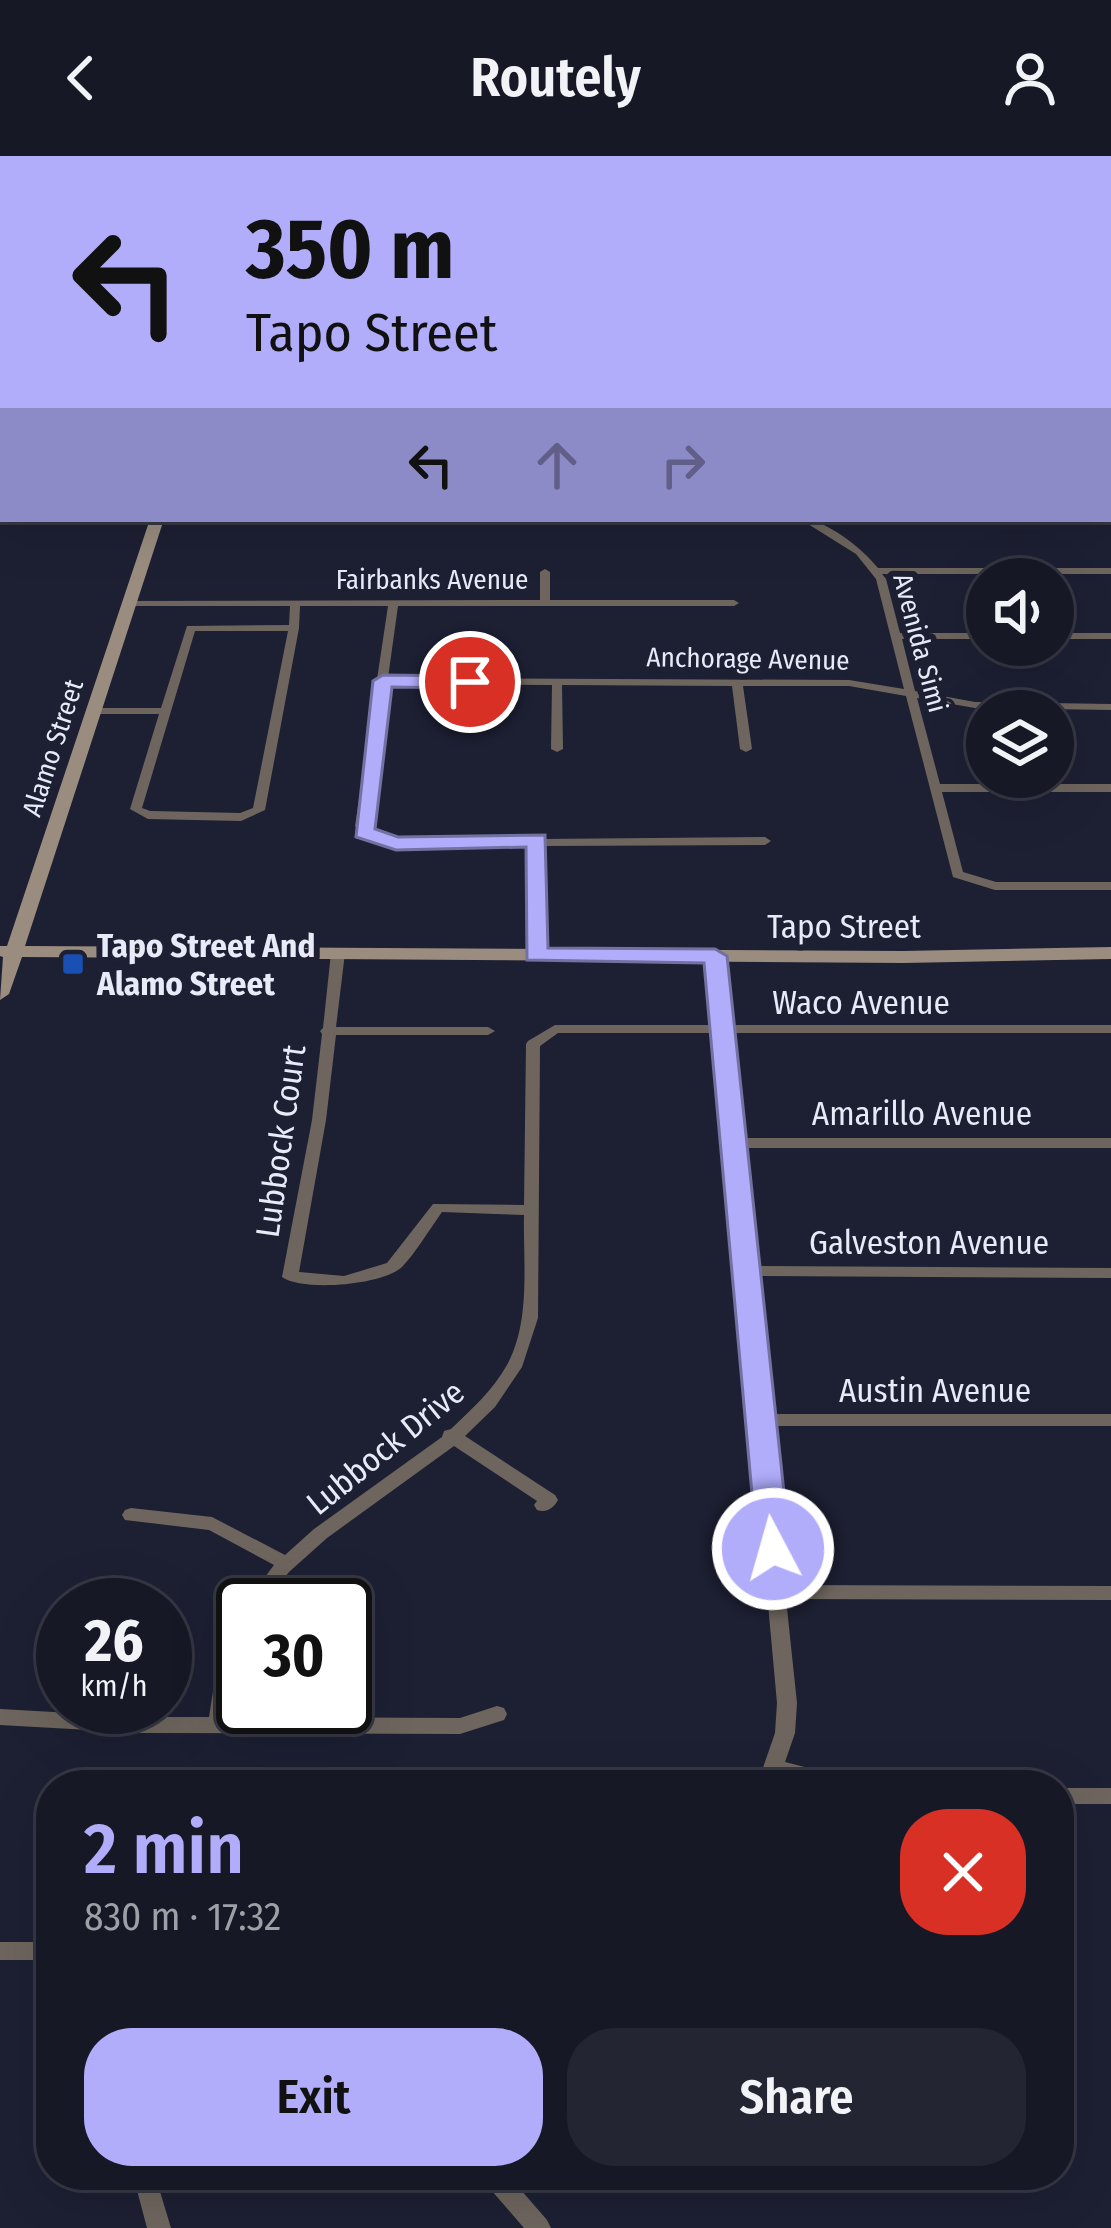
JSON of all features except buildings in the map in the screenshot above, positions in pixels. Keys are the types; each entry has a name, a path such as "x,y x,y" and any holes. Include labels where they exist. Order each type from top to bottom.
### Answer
{"main road":[{"name":"Alamo Street","path":"0,994 7,951 156,522"},
{"name":"Tapo Street","path":"7,951 715,956 1111,953"}],"street":[{"name":"Avenida Simi","path":"810,522 860,552 877,571 953,867 966,880 995,886 1111,886"},
{"path":"877,571 1111,571"},
{"path":"544,604 545,572"},
{"name":"Fairbanks Avenue","path":"129,603 734,603"},
{"path":"293,628 191,628 136,809 148,815 254,814 293,628 295,604"},
{"path":"393,604 361,826 371,838 396,844 765,842"},
{"path":"895,636 966,636"},
{"path":"1074,636 1111,636"},
{"name":"Anchorage Avenue","path":"383,681 849,683 995,707 1111,707"},
{"path":"557,682 557,749"},
{"path":"737,682 746,749"},
{"path":"93,711 166,711"},
{"path":"934,788 1111,788"},
{"path":"536,955 538,840"},
{"name":"Lubbock Court","path":"338,953 319,1120 290,1276 344,1281 393,1267 439,1207 528,1210"},
{"path":"715,956 787,1703 773,1770"},
{"name":"Waco Avenue","path":"539,1035 555,1029 1111,1030"},
{"name":"Lubbock Court","path":"326,1031 488,1030"},
{"name":"Lubbock Drive","path":"275,1578 451,1435 494,1396 519,1362 530,1318 533,1044 539,1035"},
{"name":"Amarillo Avenue","path":"732,1143 1111,1143"},
{"name":"Galveston Avenue","path":"746,1271 1111,1273"},
{"name":"Austin Avenue","path":"760,1420 1111,1420"},
{"path":"451,1435 549,1500 543,1505"},
{"path":"131,1515 212,1524 287,1564"},
{"path":"778,1592 1111,1592"},
{"path":"372,1726 460,1726 496,1714"},
{"path":"0,1717 216,1725"},
{"path":"1074,1796 1111,1796"},
{"path":"0,1951 36,1951"},
{"path":"148,2190 159,2228"},
{"path":"506,2190 539,2228"}],"place":[{"name":"Tapo Street And Alamo Street","path":"73,964"}],"route":[{"path":"470,682 383,681 361,826 371,838 396,844 538,840 536,955 715,956 773,1549"}]}
